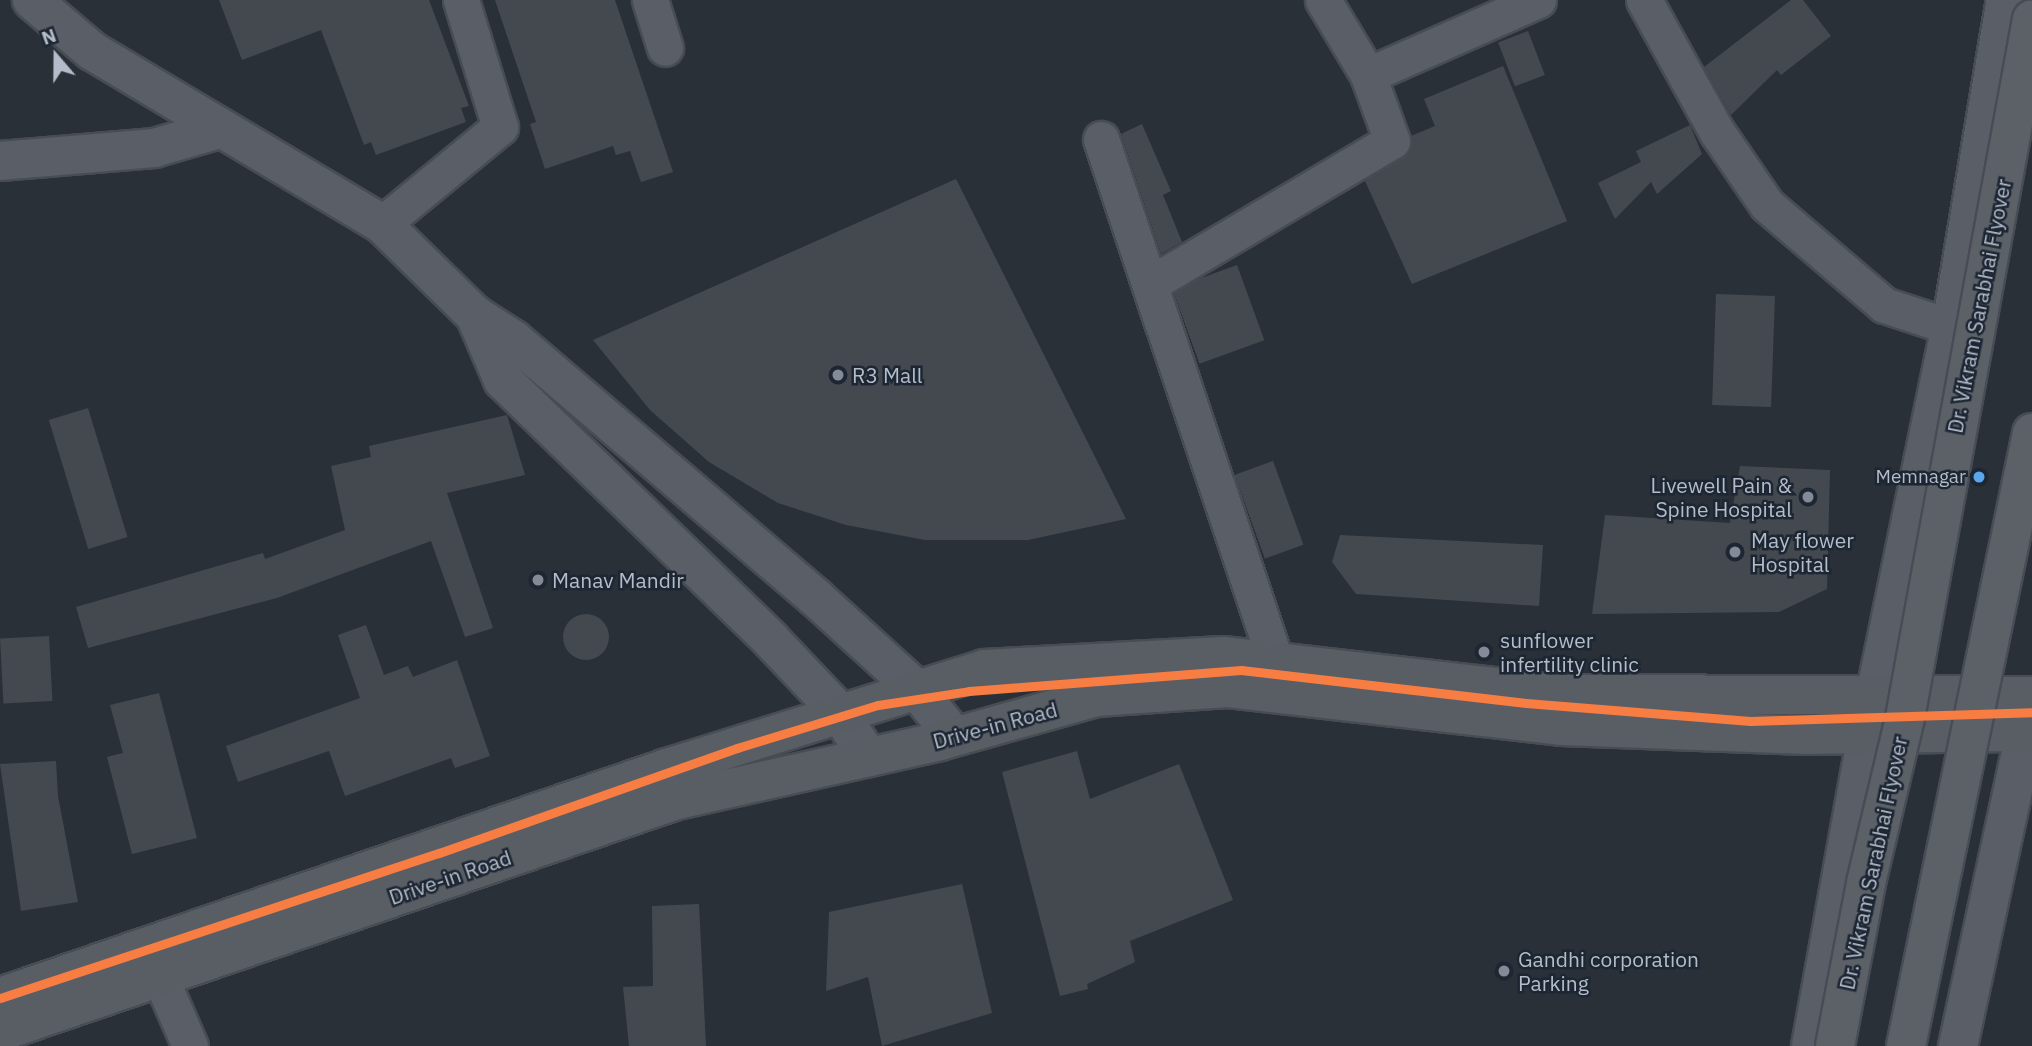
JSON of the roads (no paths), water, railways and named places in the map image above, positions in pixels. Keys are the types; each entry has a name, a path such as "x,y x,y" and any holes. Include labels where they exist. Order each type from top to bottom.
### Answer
{"main road":[{"name":"Dr. Vikram Sarabhai Flyover","path":"1835,1046 1866,883 1905,718 2032,19"},
{"path":"1906,1046 2032,433"},
{"name":"Drive-in Road","path":"0,1032 147,964 839,712 984,669 1223,656 1558,694 1877,694 2030,715"},
{"name":"Drive-in Road","path":"0,997 147,964 677,800 954,736 1097,697 1228,688 1561,726 1867,735 2030,715"}],"street":[{"path":"32,0 92,51 382,224 475,315 514,340 916,689 954,736"},
{"path":"382,224 499,127 461,0"},
{"path":"650,0 665,48"},
{"path":"1150,284 1392,141 1368,75 1323,0"},
{"path":"1368,75 1538,0"},
{"path":"1644,0 1717,132 1767,205 1884,305 1951,327"},
{"path":"1811,1046 1867,735 1951,327 2006,0"},
{"path":"0,161 154,148 220,129"},
{"path":"1101,139 1276,663"},
{"path":"475,315 502,380 839,712 868,757"},
{"path":"1958,1046 2030,715"},
{"path":"147,964 190,1046"}],"place":[{"name":"R3 Mall","path":"838,375"},
{"name":"Memnagar","path":"1979,477"},
{"name":"Livewell Pain & Spine Hospital","path":"1808,497"},
{"name":"May flower Hospital","path":"1735,552"},
{"name":"Manav Mandir","path":"538,580"},
{"name":"sunflower infertility clinic","path":"1484,652"},
{"name":"Gandhi corporation Parking","path":"1504,971"}]}
